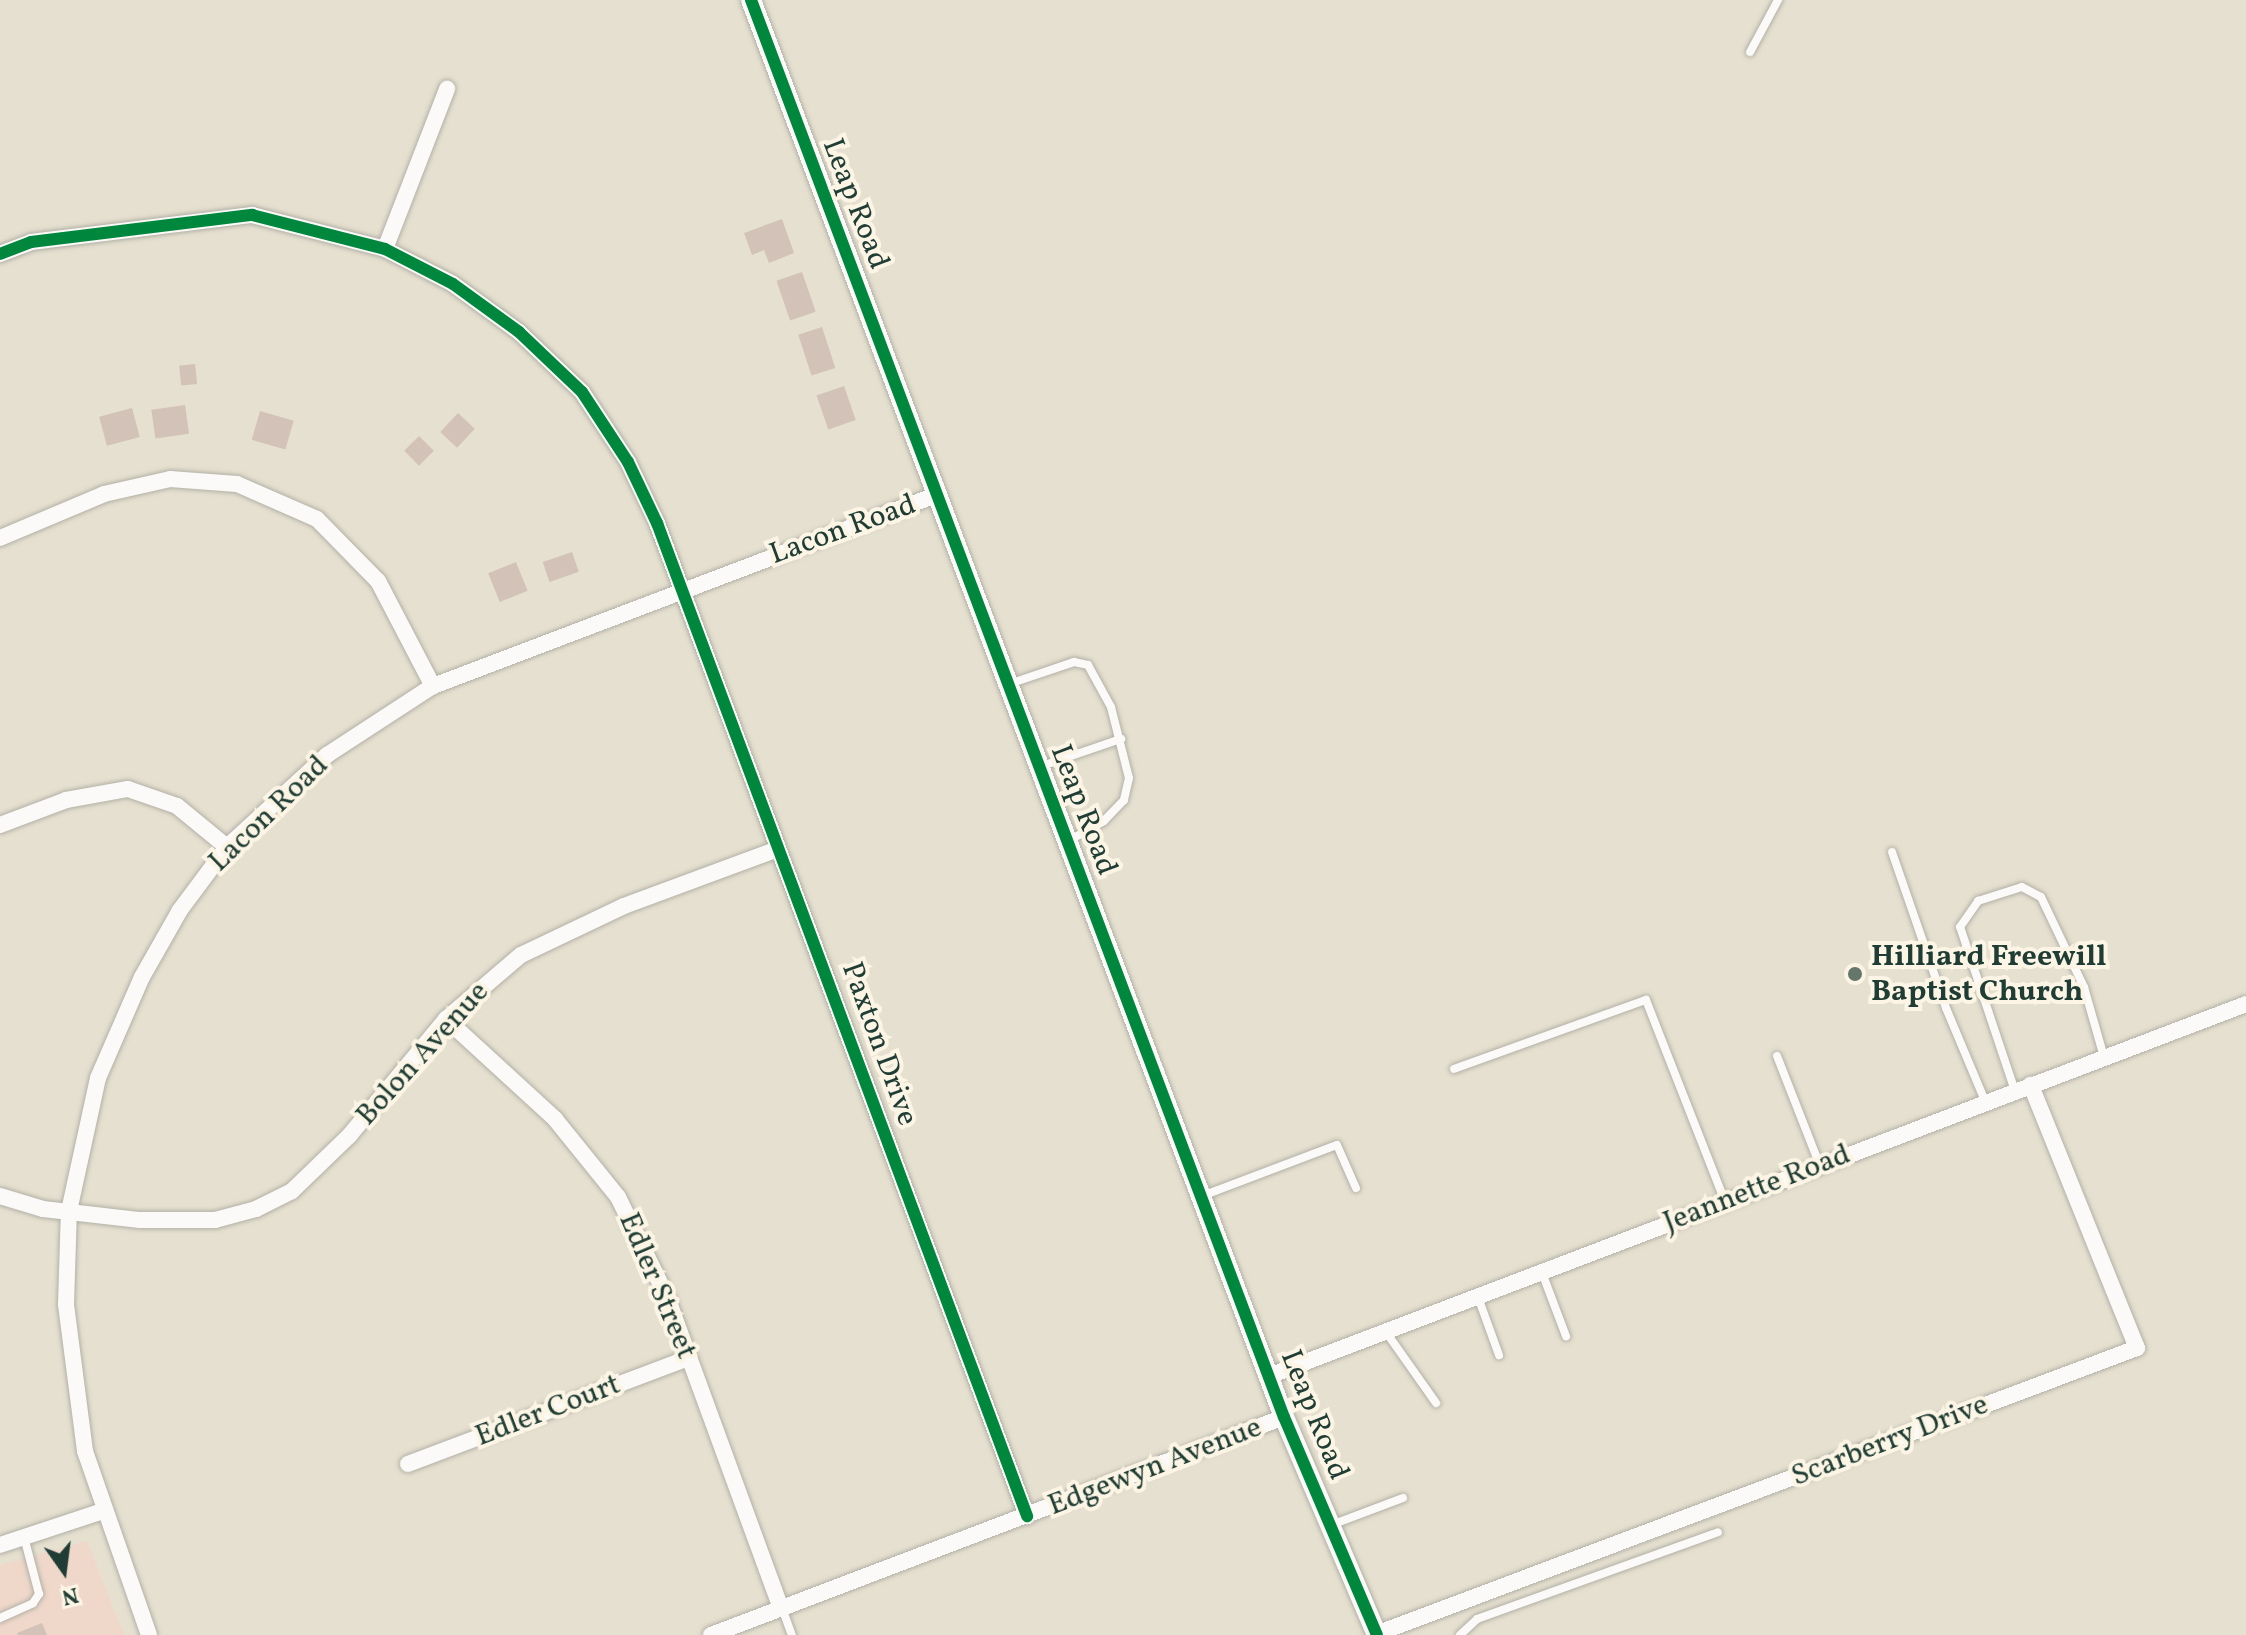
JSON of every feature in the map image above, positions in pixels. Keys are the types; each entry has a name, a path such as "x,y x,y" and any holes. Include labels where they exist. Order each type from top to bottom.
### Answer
{"street":[{"name":"Leap Road","path":"751,0 1284,1417 1376,1634"},
{"path":"385,249 447,89"},
{"name":"Paxton Drive","path":"0,254 31,242 252,215 385,249 453,284 519,332 582,392 628,462 682,589 1027,1516"},
{"path":"0,538 104,494 170,479 237,484 317,519 378,581 433,686"},
{"name":"Lacon Road","path":"149,1635 103,1511 85,1451 66,1304 69,1211 105,1063 142,977 180,910 227,847 327,755 433,686 936,495"},
{"path":"0,825 102,790 128,789 177,806 227,847"},
{"name":"Bolon Avenue","path":"0,1196 19,1205 140,1220 215,1220 280,1197 349,1136 446,1019 521,955 560,932 778,849"},
{"name":"Jeannette Road","path":"1269,1376 1384,1328 2246,1004"},
{"name":"Edler Street","path":"446,1019 555,1119 618,1197 667,1297 781,1608"},
{"name":"Scarberry Drive","path":"1376,1634 2137,1348 2031,1085"},
{"name":"Edler Court","path":"408,1464 689,1358"},
{"name":"Edgewyn Avenue","path":"711,1635 1284,1417"},
{"path":"0,1545 103,1511"}],"lane":[{"path":"1750,52 1778,0"},
{"path":"1008,684 1074,662 1088,665 1100,679 1121,739 1129,778 1124,800 1104,821 1067,841"},
{"path":"1039,767 1121,739"},
{"path":"1892,852 1986,1103"},
{"path":"2015,1091 1960,927 1978,901 2022,887 2041,897 2084,987 2104,1057"},
{"path":"1454,1069 1646,1000 1725,1202"},
{"path":"1777,1056 1820,1166"},
{"path":"1201,1196 1337,1145 1356,1188"},
{"path":"1540,1269 1566,1336"},
{"path":"1476,1293 1499,1355"},
{"path":"1384,1328 1436,1403"},
{"path":"1330,1525 1403,1498"},
{"path":"1460,1635 1477,1619 1718,1532"},
{"path":"0,1618 33,1603 39,1594 24,1537"},
{"path":"781,1608 792,1635"}],"shaded area":[{"path":"87,1541 124,1635 0,1635 0,1565"}],"building":[{"path":"782,219 794,253 769,263 764,250 752,255 744,233"},
{"path":"802,272 816,312 790,321 776,281"},
{"path":"822,327 835,368 812,376 798,335"},
{"path":"195,364 197,384 181,386 179,366"},
{"path":"844,386 856,420 828,429 817,395"},
{"path":"185,405 189,434 155,438 151,410"},
{"path":"132,408 140,437 107,446 99,417"},
{"path":"260,411 294,421 285,449 252,440"},
{"path":"458,413 475,429 457,448 440,432"},
{"path":"419,436 434,451 419,466 404,451"},
{"path":"572,552 579,572 550,582 543,562"},
{"path":"516,562 528,591 500,602 488,573"},
{"path":"42,1623 47,1635 17,1633"}],"cycle path":[{"path":"751,0 1284,1417 1377,1635"},
{"path":"0,254 31,242 252,215 385,249 453,284 519,332 582,392 628,462 657,523 1027,1516"}],"place":[{"name":"Hilliard Freewill Baptist Church","path":"1855,974"}]}
